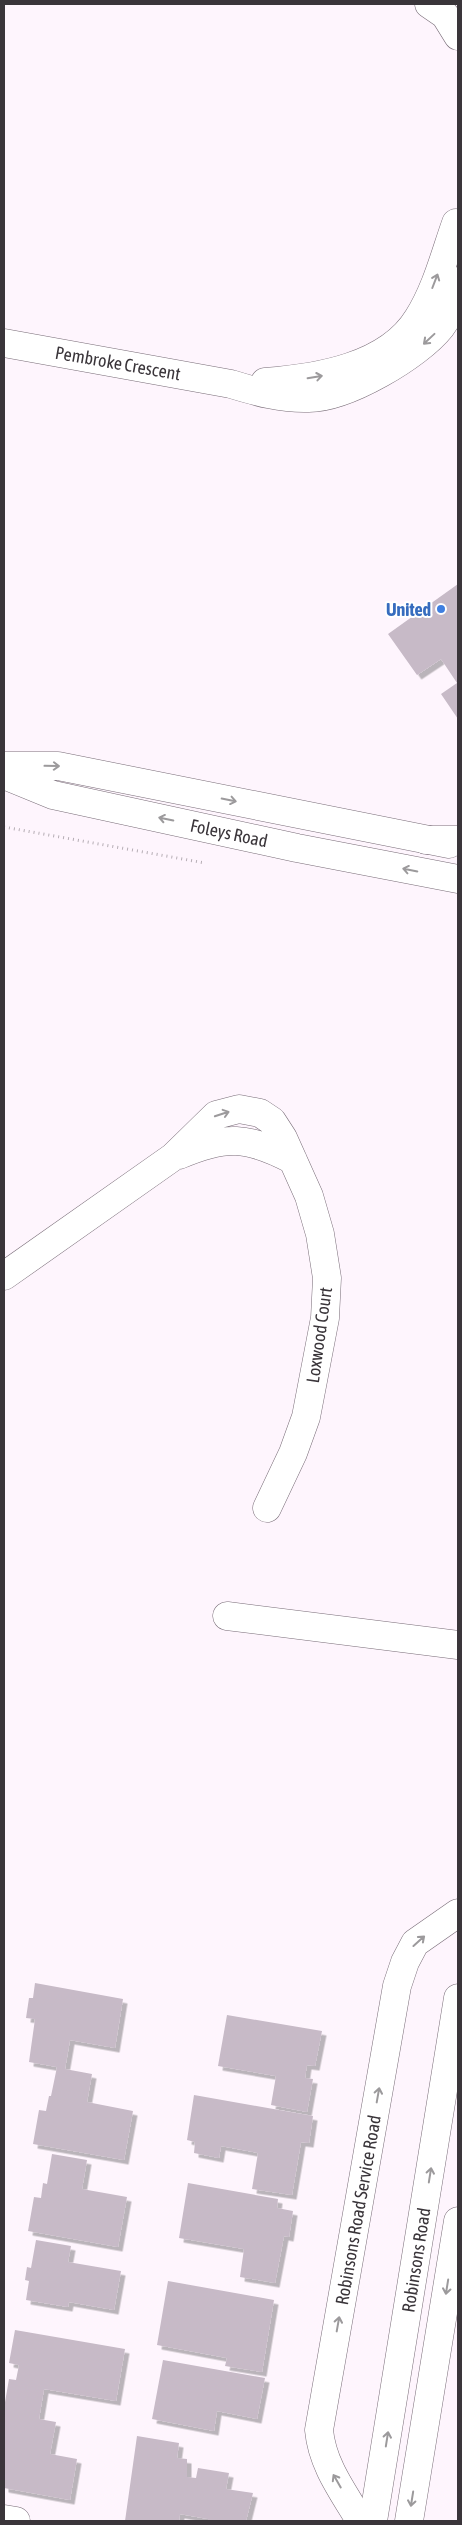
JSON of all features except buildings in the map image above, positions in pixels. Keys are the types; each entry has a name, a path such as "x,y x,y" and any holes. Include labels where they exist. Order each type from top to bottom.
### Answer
{"street":[{"name":"Pembroke Crescent","path":"457,214 458,250"},
{"name":"Pembroke Crescent","path":"231,384 320,376 342,370 393,344 407,332 423,310 457,214"},
{"name":"Pembroke Crescent","path":"4,343 231,384 266,396 310,398 333,396 356,387 428,341 441,327 448,314 458,281"},
{"name":"Foleys Road","path":"4,766 58,766 458,846"},
{"name":"Foleys Road","path":"4,775 53,795 458,879"},
{"path":"426,840 458,840"},
{"name":"Loxwood Court","path":"4,1276 173,1157 203,1145 227,1140 267,1147 293,1160 309,1196 320,1234 327,1278 325,1318 306,1417 292,1454 267,1508"},
{"path":"227,1616 458,1645"},
{"name":"Robinsons Road Service Road","path":"364,2521 358,2516 329,2467 321,2449 319,2430 397,1986 405,1962 415,1943 458,1913"},
{"name":"Robinsons Road","path":"374,2521 458,1998"},
{"name":"Robinsons Road","path":"409,2521 458,2221"},
{"path":"4,2519 26,2521"}],"place":[{"name":"United","path":"441,609"}]}
